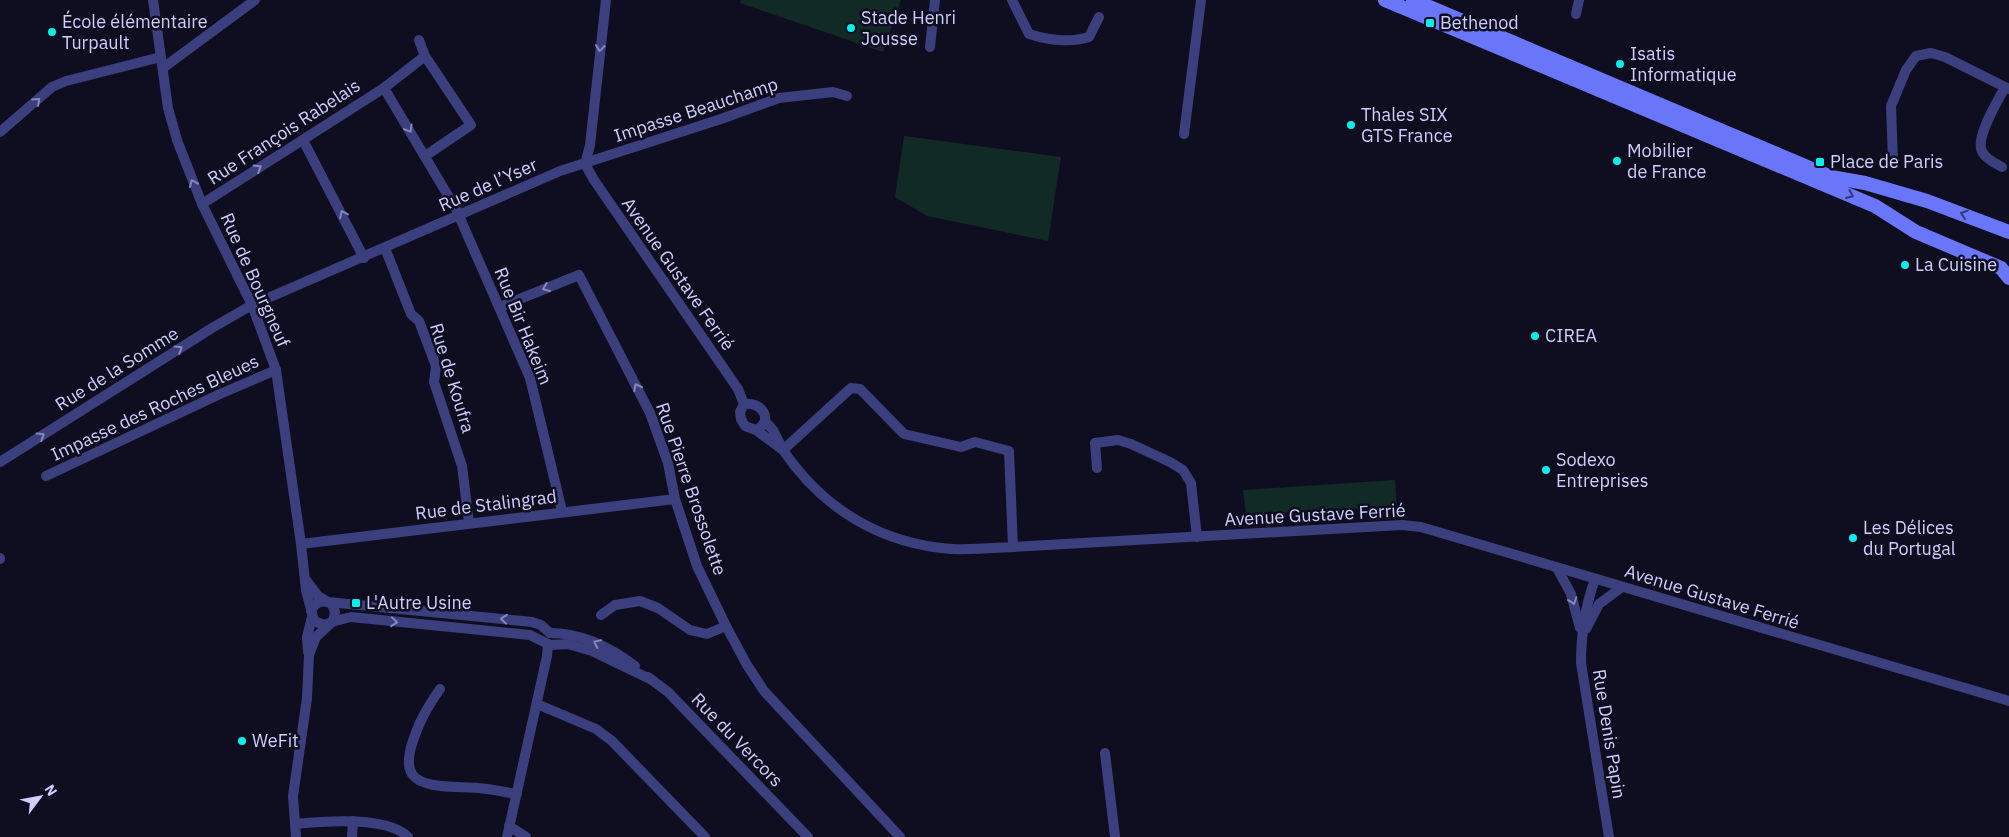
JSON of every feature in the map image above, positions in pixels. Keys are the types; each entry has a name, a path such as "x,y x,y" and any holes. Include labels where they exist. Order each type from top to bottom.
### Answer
{"main road":[{"path":"1385,0 1875,206 1916,232 2001,268 2009,278"},
{"path":"1413,0 1831,177 1865,183 1927,201 2009,232"}],"street":[{"name":"Rue de Bourgneuf","path":"152,0 168,108 177,140 202,204 252,306 276,370 306,590 311,614 307,637 309,655 307,698 293,796 296,837"},
{"path":"163,68 254,0"},
{"path":"585,164 590,145 606,0"},
{"path":"930,47 936,0"},
{"path":"1012,0 1029,34 1040,37 1076,41 1090,37 1099,17"},
{"path":"1184,134 1201,0"},
{"path":"1576,14 1580,0"},
{"path":"419,40 425,56 471,125 425,156"},
{"path":"1893,161 1891,106 1906,70 1916,56 1931,53 1945,57 2007,88 1980,142 1982,152 1991,162 2002,167"},
{"name":"Rue François Rabelais","path":"202,204 384,88 425,56"},
{"path":"0,132 52,87 66,81 161,57"},
{"name":"Rue Bir Hakeim","path":"384,88 458,216 530,378 562,511"},
{"name":"Impasse Beauchamp","path":"585,164 600,157 721,119 780,98 833,92 848,96"},
{"path":"303,140 364,258"},
{"name":"Rue de l’Yser","path":"252,306 560,171 585,164"},
{"name":"Avenue Gustave Ferrié","path":"585,164 594,180 738,389 744,404"},
{"name":"Rue de Koufra","path":"385,248 411,314 419,321 436,366 434,382 462,466 469,523"},
{"name":"Rue Pierre Brossolette","path":"500,307 579,274 650,413 668,463 675,499 697,566 747,665 764,691 900,837"},
{"name":"Rue de la Somme","path":"0,462 212,328 252,306"},
{"name":"Impasse des Roches Bleues","path":"46,476 211,398 276,370"},
{"path":"783,450 851,388 860,389 904,434 961,447 975,442 1009,451 1014,547"},
{"path":"751,402 757,405 765,415 765,422 762,427 756,430 745,426 741,418 740,408 744,404 751,402"},
{"name":"Avenue Gustave Ferrié","path":"765,422 773,430 795,468 833,505 865,525 893,538 920,545 952,549 1014,547 1402,525 1421,527 2008,701"},
{"name":"Avenue Gustave Ferrié","path":"756,430 783,450"},
{"path":"1097,468 1095,443 1118,440 1170,462 1183,470 1191,483 1197,537"},
{"name":"Rue de Stalingrad","path":"301,544 562,511 675,499"},
{"name":"Rue Denis Papin","path":"1557,568 1571,594 1576,609 1581,636 1581,663 1609,837"},
{"path":"305,579 318,596 332,604 335,612 335,617 329,624 319,624 311,614 317,602 328,602"},
{"name":"Rue Denis Papin","path":"1581,636 1590,593 1595,579"},
{"name":"Rue Denis Papin","path":"1581,636 1599,604 1622,587"},
{"path":"601,615 615,605 640,601 658,608 690,630 707,634 726,626"},
{"name":"Rue du Vercors","path":"328,602 525,621 541,625 552,633 576,635 602,646 621,656 668,692 807,837"},
{"name":"Rue du Vercors","path":"329,624 351,618 530,635 551,645 568,644 592,651 652,680"},
{"name":"Rue de Bourgneuf","path":"309,655 316,637 329,624"},
{"path":"507,837 551,645 546,636 552,633"},
{"path":"440,689 424,712 415,734 410,752 409,767 412,775 424,782 517,794"},
{"path":"537,704 596,729 612,741 705,837"},
{"path":"1105,753 1115,837"},
{"path":"352,837 354,821"},
{"path":"296,824 368,822 402,831 408,837"},
{"path":"510,826 526,837"}],"green space":[{"name":"Stade Henri Jousse","path":"741,0 901,0 883,52 740,3"},
{"path":"904,136 1061,157 1048,241 927,216 895,197"},
{"path":"1395,480 1397,507 1246,514 1243,490"}],"place":[{"name":"Bethenod","path":"1430,23"},
{"name":"Stade Henri Jousse","path":"851,28"},
{"name":"École élémentaire Turpault","path":"52,32"},
{"name":"Isatis Informatique","path":"1620,64"},
{"name":"Thales SIX GTS France","path":"1351,125"},
{"name":"Mobilier de France","path":"1617,161"},
{"name":"Place de Paris","path":"1820,162"},
{"name":"La Cuisine","path":"1905,265"},
{"name":"CIREA","path":"1535,336"},
{"name":"Sodexo Entreprises","path":"1546,470"},
{"name":"Les Délices du Portugal","path":"1853,538"},
{"name":"L'Autre Usine","path":"356,603"},
{"name":"WeFit","path":"242,741"}]}
